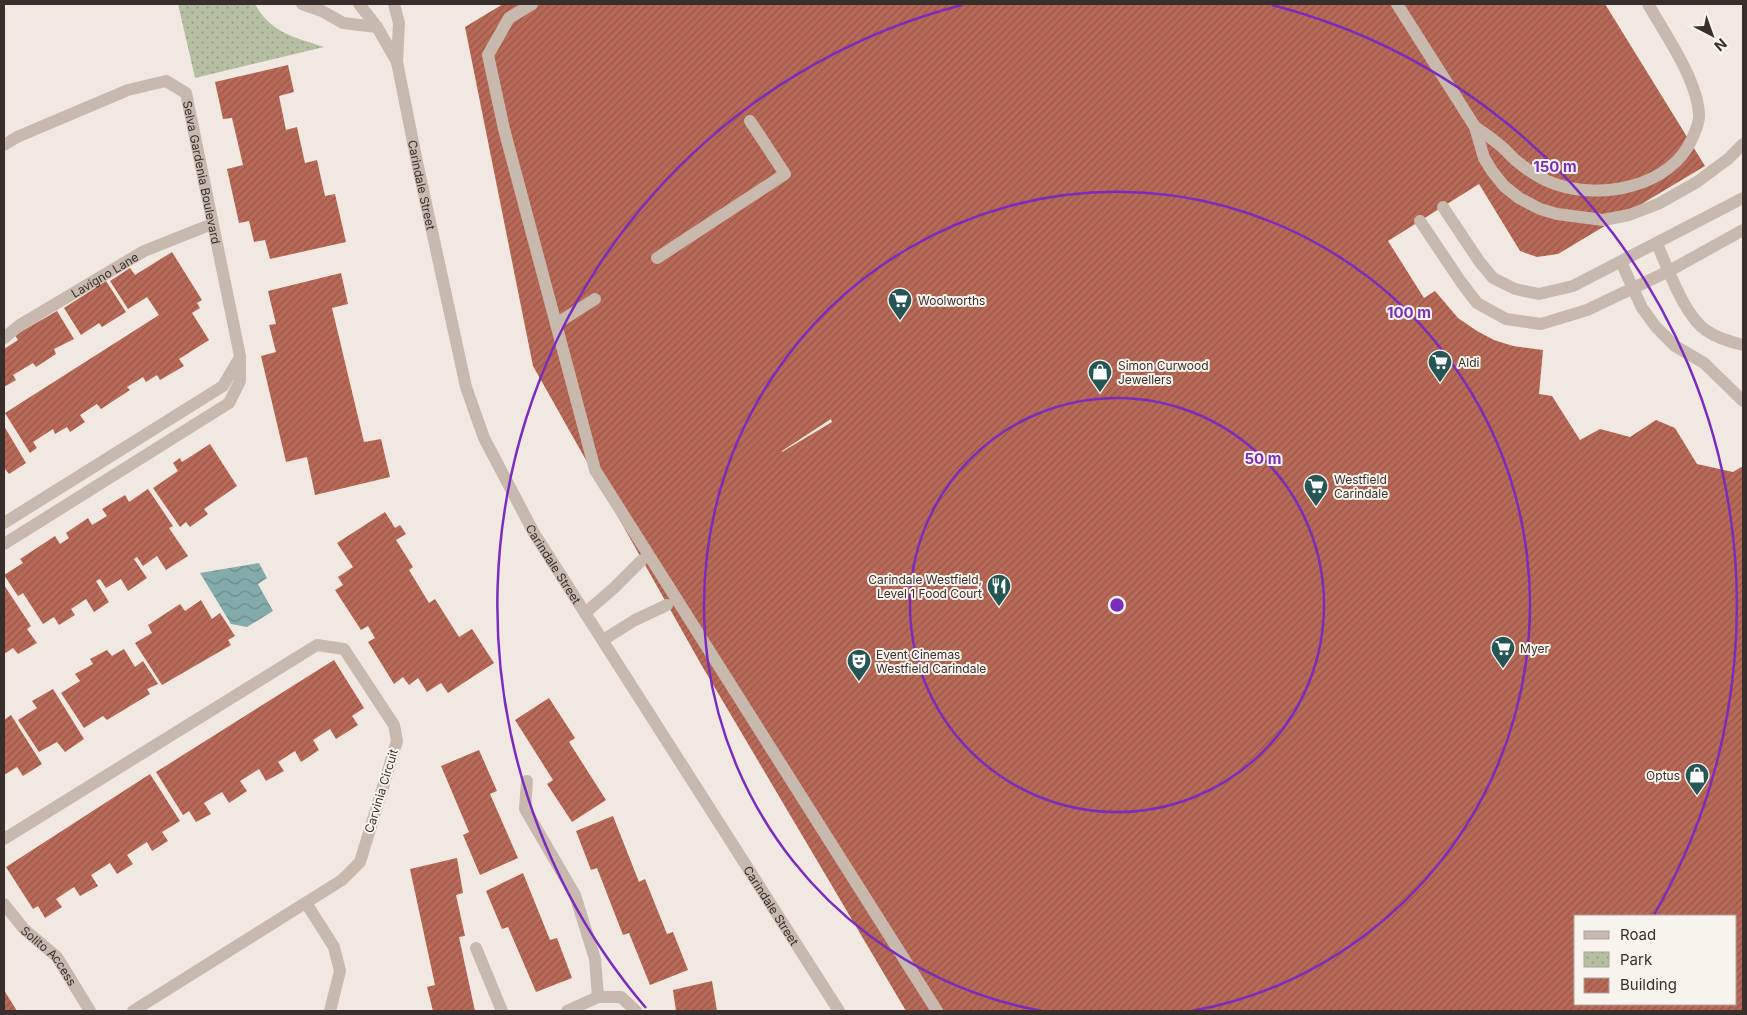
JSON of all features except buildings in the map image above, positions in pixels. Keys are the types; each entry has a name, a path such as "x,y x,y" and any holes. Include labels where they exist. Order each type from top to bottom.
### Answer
{"street":[{"path":"302,4 327,13 343,24 377,27"},
{"name":"Carindale Street","path":"359,4 377,27 397,62"},
{"name":"Carindale Street","path":"394,4 399,23 397,62 466,387 484,438 530,525 839,1011"},
{"path":"532,4 509,18 488,55 504,129 595,470 936,1011"},
{"path":"1398,4 1475,126 1484,158 1504,186 1519,198 1557,214 1602,220 1629,215 1658,204 1697,182 1743,144"},
{"path":"1475,126 1503,148 1518,163 1537,175 1555,184 1574,188 1600,191 1624,188 1649,180 1670,167 1688,147 1700,116 1694,86 1648,4"},
{"name":"Selva Gardenia Boulevard","path":"4,144 16,137 128,90 166,81 186,93 240,356 240,382 229,403 4,544"},
{"path":"657,258 785,174 750,121"},
{"path":"1444,207 1479,261 1493,278 1515,289 1539,294 1573,286 1657,244 1742,196"},
{"path":"1420,221 1477,303 1506,319 1541,324 1587,310 1669,271 1743,230"},
{"name":"Lavigno Lane","path":"4,338 20,325 144,251 212,224"},
{"path":"1657,244 1693,319 1707,332 1743,345"},
{"path":"1621,262 1642,308 1656,327 1675,346 1704,363 1743,402"},
{"path":"556,324 594,299"},
{"path":"4,523 223,386 240,356"},
{"path":"585,613 642,560"},
{"path":"603,640 635,620 667,605"},
{"name":"Carvinia Circuit","path":"4,839 317,645 344,649 394,725 397,741 360,862 342,880 133,1011"},
{"path":"527,781 525,810 575,895 595,958 598,997"},
{"path":"306,903 334,947 340,971 330,1011"},
{"name":"Solito Access","path":"4,904 24,929 57,957 90,1011"},
{"path":"476,948 502,1011"},
{"path":"567,1011 598,997 621,997 636,1011"}],"green space":[{"path":"178,4 255,4 268,22 284,33 324,47 195,78"}],"water":[{"path":"259,563 267,578 258,584 273,611 247,627 231,624 200,573"}],"place":[{"name":"Woolworths","path":"900,321"},
{"name":"Aldi","path":"1440,383"},
{"name":"Simon Curwood Jewellers","path":"1100,393"},
{"name":"Westfield Carindale","path":"1316,507"},
{"name":"Carindale Westfield, Level 1 Food Court","path":"999,607"},
{"name":"Myer","path":"1503,669"},
{"name":"Event Cinemas Westfield Carindale","path":"859,682"},
{"name":"Optus","path":"1697,796"}]}
